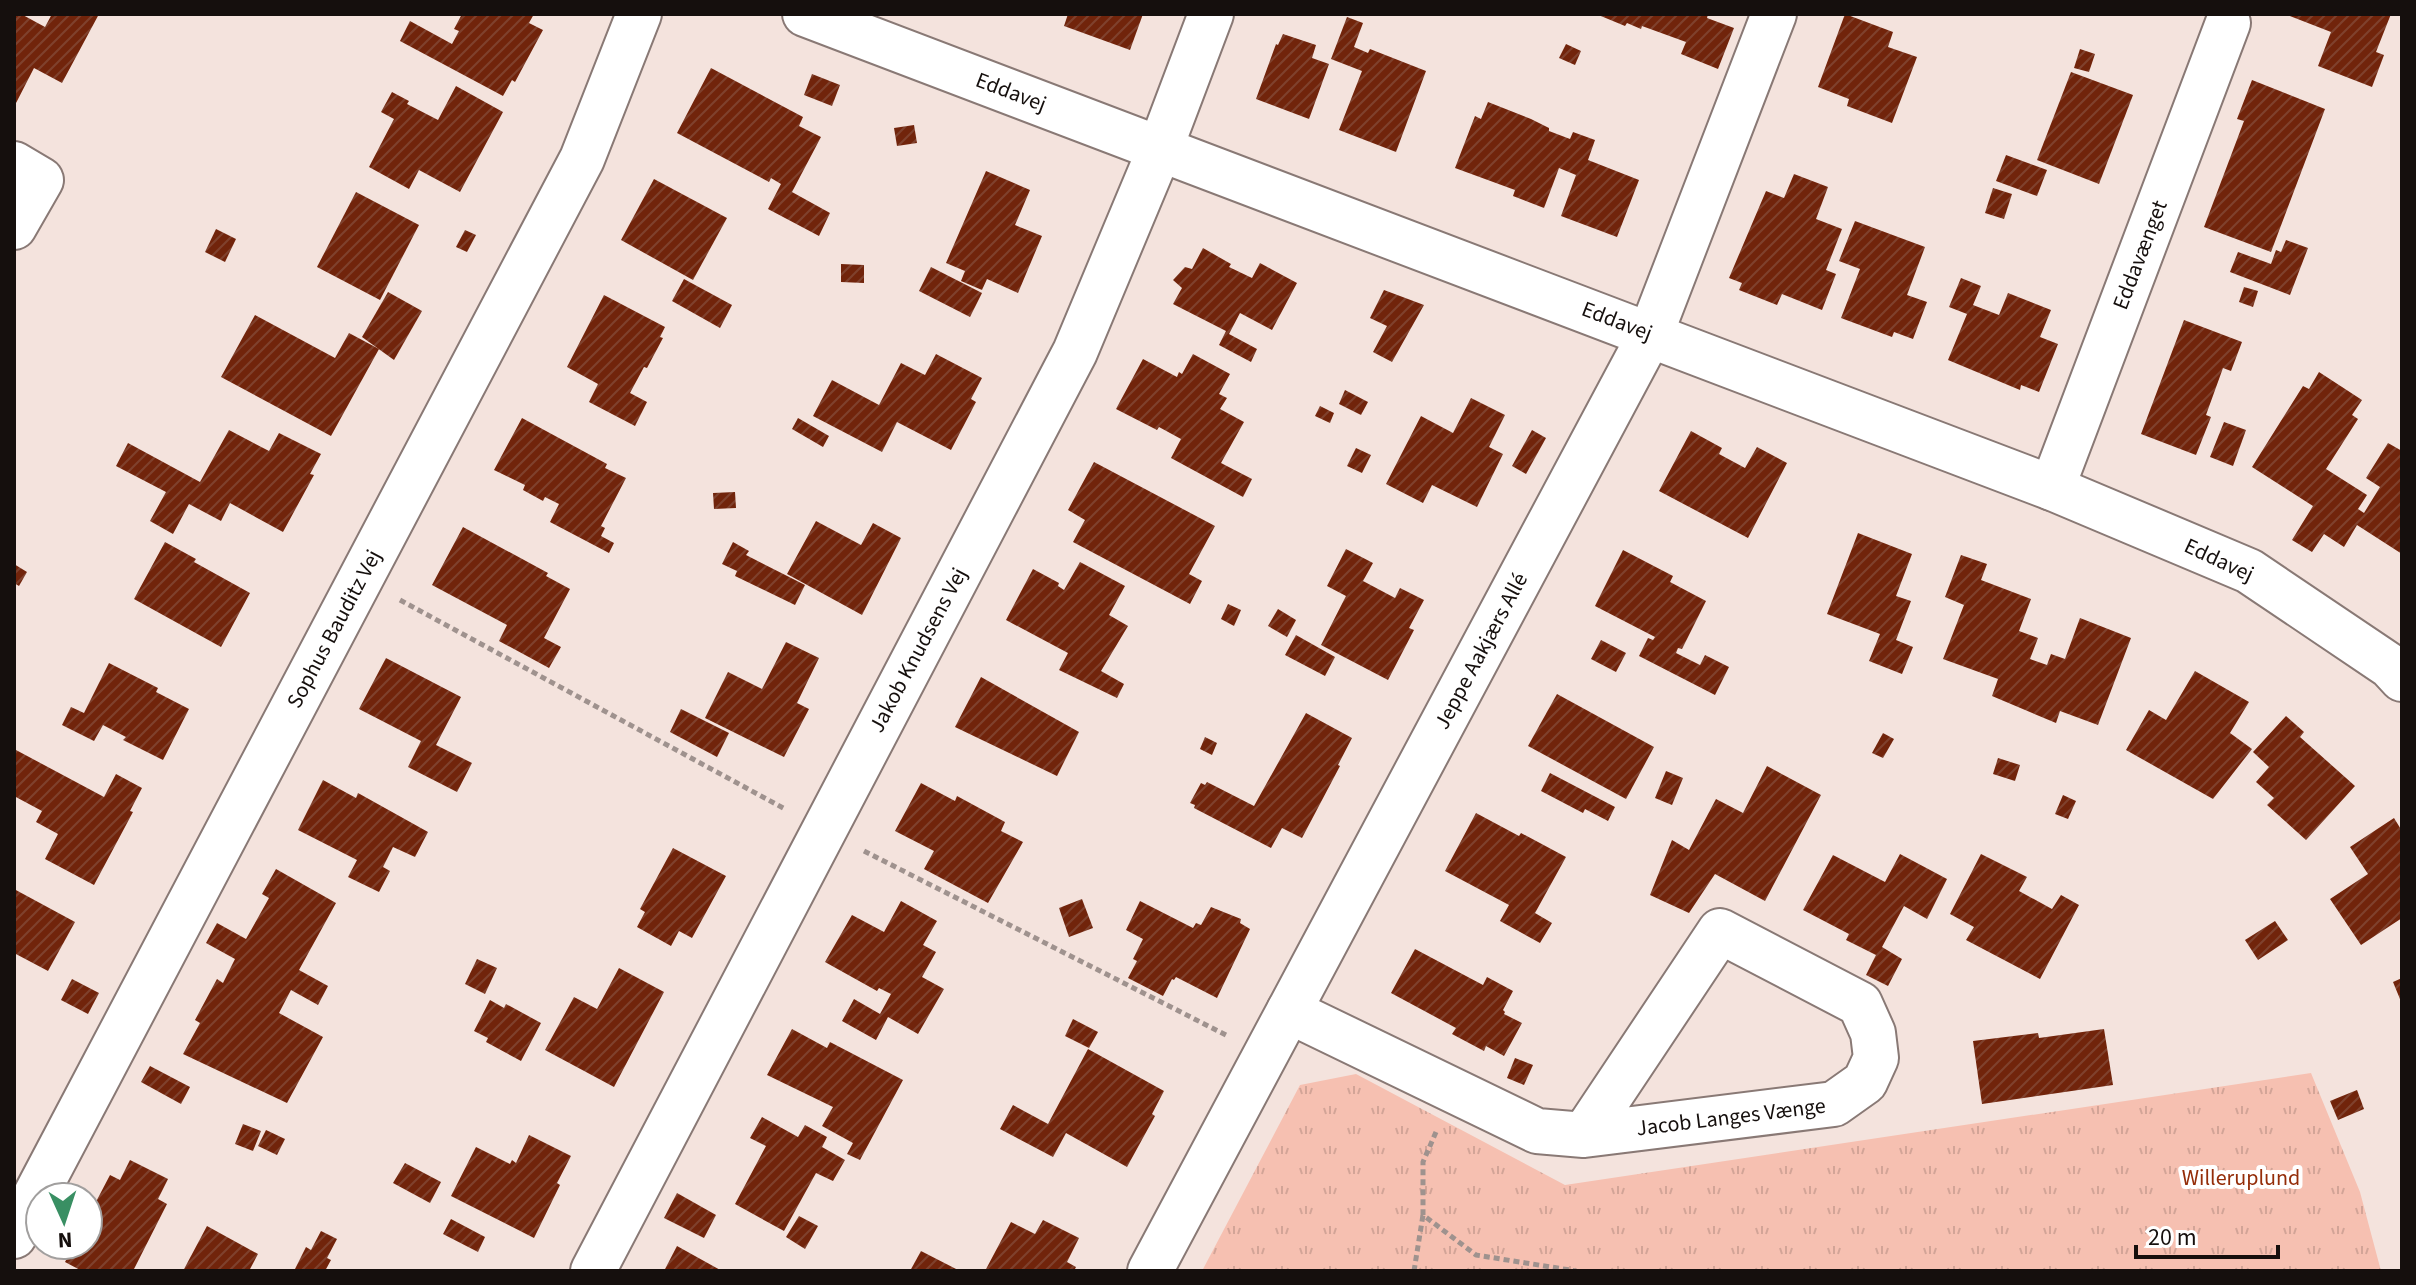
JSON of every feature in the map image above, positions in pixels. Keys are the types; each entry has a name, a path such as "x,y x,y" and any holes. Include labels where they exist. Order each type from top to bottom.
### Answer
{"street":[{"name":"Sophus Bauditz Vej","path":"14,1236 582,159 639,14"},
{"name":"Eddavej","path":"805,14 1651,333 2052,488 2249,571 2398,665"},
{"name":"Jakob Knudsens Vej","path":"593,1271 1075,352 1160,149 1211,14"},
{"name":"Jeppe Aakjærs Allé","path":"1150,1271 1651,333 1774,14"},
{"name":"Eddavænget","path":"2052,488 2228,23"},
{"path":"14,164 41,180 14,227"},
{"name":"Jacob Langes Vænge","path":"1289,1011 1537,1131 1584,1135 1834,1104 1865,1082 1876,1058 1873,1033 1860,1004 1720,931 1584,1135"}],"path":[{"path":"1414,1271 1423,1215 1423,1162 1455,1091"},
{"path":"1423,1215 1476,1255 1576,1271"}],"green space":[{"name":"Willeruplund","path":"2311,1073 2360,1192 2381,1271 1202,1271 1300,1085 1356,1074 1565,1185"}],"building":[{"path":"14,14 21,14 45,27 52,14 99,14 62,83 34,68 14,107"},
{"path":"462,14 534,14 529,23 543,30 515,82 512,80 503,96 400,41 410,21 452,44 459,31 454,29"},
{"path":"1068,14 1143,14 1130,50 1064,26"},
{"path":"1596,14 1708,14 1707,18 1734,28 1718,69 1681,54 1686,42 1642,26 1641,29 1627,23 1625,26"},
{"path":"1845,14 1893,32 1888,47 1917,57 1892,123 1847,106 1849,99 1818,87"},
{"path":"2285,14 2391,14 2376,52 2384,55 2372,87 2318,66 2331,32"},
{"path":"1347,17 1363,23 1354,47 1368,53 1370,49 1426,71 1396,152 1339,130 1362,71 1331,59"},
{"path":"1283,34 1316,45 1312,58 1329,64 1309,119 1256,99 1276,44"},
{"path":"1566,44 1581,51 1575,65 1559,58"},
{"path":"2080,49 2095,54 2089,72 2074,68"},
{"path":"711,68 803,117 799,126 821,137 792,192 830,213 819,236 768,209 781,184 771,178 769,182 677,133"},
{"path":"2071,72 2133,95 2099,184 2037,160"},
{"path":"812,74 840,85 832,106 804,95"},
{"path":"2252,80 2325,109 2271,252 2204,227 2244,121 2237,119"},
{"path":"456,86 503,112 460,192 419,170 409,189 369,167 394,119 381,112 392,92 409,101 407,104 438,120"},
{"path":"1488,102 1570,139 1573,132 1595,140 1588,160 1639,180 1617,237 1561,216 1576,175 1559,168 1544,208 1513,196 1515,190 1455,168 1475,116 1481,119"},
{"path":"914,125 917,143 897,146 894,128"},
{"path":"2006,155 2047,170 2037,196 1996,181"},
{"path":"986,171 1030,190 1015,225 1042,236 1018,293 987,279 982,290 961,281 965,271 946,263"},
{"path":"1794,174 1828,187 1816,219 1842,229 1826,270 1836,274 1822,310 1782,294 1777,305 1739,290 1742,283 1729,278 1766,191 1784,198"},
{"path":"654,179 727,218 693,280 621,240"},
{"path":"1993,188 2012,194 2004,219 1985,213"},
{"path":"356,192 419,225 380,300 317,267"},
{"path":"1855,221 1925,247 1907,295 1927,302 1913,339 1894,332 1892,337 1841,318 1860,269 1839,261"},
{"path":"216,229 236,239 225,262 205,252"},
{"path":"465,230 476,235 467,252 456,247"},
{"path":"2286,240 2308,248 2290,295 2230,272 2238,252 2271,264 2276,250 2281,252"},
{"path":"1203,248 1231,264 1229,267 1252,278 1260,263 1297,283 1272,330 1240,313 1229,334 1257,349 1251,362 1219,345 1226,331 1173,304 1182,288 1173,280 1185,267 1192,269"},
{"path":"841,264 864,265 864,283 841,282"},
{"path":"931,267 982,293 970,317 919,291"},
{"path":"1961,278 1981,286 1973,305 1999,315 2008,293 2051,310 2040,337 2058,344 2039,392 2021,385 2020,390 1948,360 1967,314 1949,307"},
{"path":"684,279 732,305 720,328 672,301"},
{"path":"2244,287 2258,291 2253,307 2239,302"},
{"path":"1384,290 1424,305 1392,362 1373,352 1387,326 1370,318"},
{"path":"388,292 422,311 394,360 362,337"},
{"path":"604,295 665,327 660,337 663,338 630,393 647,402 635,426 589,402 598,384 567,367"},
{"path":"255,315 335,358 349,333 379,349 331,436 221,377"},
{"path":"2184,320 2242,342 2231,371 2223,368 2206,415 2211,417 2196,455 2141,434"},
{"path":"936,354 982,378 971,399 976,402 951,450 897,422 882,452 813,416 832,380 879,405 901,363 925,375"},
{"path":"1193,354 1230,374 1219,394 1227,398 1220,409 1244,422 1221,463 1252,479 1243,497 1171,458 1181,439 1116,409 1143,359 1177,377"},
{"path":"2319,372 2362,400 2352,415 2358,419 2326,469 2367,495 2358,509 2364,513 2380,487 2366,478 2388,443 2402,451 2402,554 2357,525 2344,547 2324,534 2312,552 2292,540 2313,506 2252,467 2303,386 2309,389"},
{"path":"1345,390 1368,402 1361,415 1339,404"},
{"path":"1471,398 1505,415 1489,447 1503,454 1477,507 1432,485 1423,503 1386,484 1421,416 1453,433"},
{"path":"1320,406 1334,413 1330,423 1315,416"},
{"path":"522,418 607,464 605,468 626,478 601,526 605,528 601,536 614,543 609,553 550,522 559,504 545,497 543,501 523,490 525,485 494,470"},
{"path":"798,418 829,436 823,447 792,429"},
{"path":"2224,422 2246,430 2233,466 2210,457"},
{"path":"229,430 269,451 279,433 321,454 310,474 314,475 283,532 230,503 221,521 189,504 173,534 150,521 166,492 116,466 128,443 200,482"},
{"path":"1532,430 1546,438 1526,474 1512,466"},
{"path":"1691,431 1722,448 1719,454 1745,468 1757,447 1787,463 1748,538 1659,491"},
{"path":"1356,448 1371,455 1362,473 1347,466"},
{"path":"1094,462 1215,526 1189,574 1202,581 1190,604 1073,542 1085,520 1068,510"},
{"path":"735,492 736,508 714,509 713,493"},
{"path":"816,521 861,545 873,523 901,538 862,615 787,574"},
{"path":"463,527 548,573 546,576 570,589 544,638 561,647 549,668 499,641 507,625 432,585"},
{"path":"1858,533 1912,554 1896,596 1911,601 1896,640 1913,647 1902,674 1869,661 1880,634 1827,614"},
{"path":"165,542 250,593 221,647 134,599"},
{"path":"733,542 749,551 746,555 805,585 795,605 735,576 737,571 722,564"},
{"path":"1346,549 1373,563 1363,581 1395,598 1400,588 1424,600 1409,628 1414,630 1388,680 1321,645 1346,596 1327,586"},
{"path":"1623,550 1673,576 1670,582 1706,601 1682,649 1678,648 1676,653 1700,665 1705,655 1729,667 1715,695 1639,656 1648,638 1653,640 1655,637 1595,606"},
{"path":"1961,555 1987,564 1981,580 2031,599 2019,631 2038,638 2030,659 2047,665 2051,654 2065,659 2080,618 2131,638 2098,725 2060,711 2056,723 1992,696 1998,679 1943,659 1964,605 1945,597"},
{"path":"1080,562 1125,586 1109,615 1128,626 1101,671 1124,684 1117,698 1059,670 1068,653 1006,620 1033,569 1059,583 1058,586 1064,590"},
{"path":"14,564 27,572 19,586 14,583"},
{"path":"1228,604 1241,610 1234,626 1221,619"},
{"path":"1278,609 1296,620 1287,637 1268,626"},
{"path":"1296,635 1335,657 1325,676 1285,655"},
{"path":"1601,640 1626,653 1616,672 1591,659"},
{"path":"786,642 819,658 797,703 809,709 784,757 705,718 728,672 762,689"},
{"path":"386,658 461,697 436,745 472,763 457,792 408,767 421,741 359,709"},
{"path":"109,663 158,688 156,692 189,709 163,760 123,740 126,737 103,725 94,741 62,725 71,707 84,713"},
{"path":"2195,671 2249,702 2230,733 2252,749 2213,799 2126,750 2149,710 2166,720"},
{"path":"981,677 1079,732 1057,776 955,727"},
{"path":"1557,694 1654,747 1626,799 1528,746"},
{"path":"681,709 729,733 717,757 670,732"},
{"path":"1306,713 1352,738 1302,838 1282,828 1271,848 1194,808 1195,805 1190,803 1201,783 1205,785 1207,782 1254,806"},
{"path":"2286,716 2304,732 2300,737 2355,786 2306,840 2267,805 2274,798 2256,782 2269,767 2253,752"},
{"path":"1883,733 1894,739 1883,758 1872,753"},
{"path":"1205,737 1217,743 1212,755 1200,749"},
{"path":"16,750 104,797 116,774 142,788 130,811 133,812 94,885 45,859 58,834 36,822 42,811 14,796"},
{"path":"1998,758 2020,765 2015,781 1993,774"},
{"path":"1767,766 1821,795 1765,901 1715,874 1689,913 1650,895 1672,840 1689,850 1716,799 1743,813"},
{"path":"1666,771 1683,778 1672,805 1655,798"},
{"path":"1550,773 1615,807 1608,821 1585,809 1583,813 1541,791"},
{"path":"323,780 356,798 358,793 428,832 415,857 393,847 383,867 390,871 379,892 348,877 357,860 298,830"},
{"path":"921,783 955,801 957,796 1005,822 1001,831 1023,842 988,903 924,869 934,851 895,831"},
{"path":"2063,795 2076,801 2068,819 2055,814"},
{"path":"1476,813 1566,857 1535,913 1552,923 1540,943 1500,921 1509,905 1445,871"},
{"path":"2394,818 2402,831 2402,918 2361,945 2330,899 2368,874 2350,847"},
{"path":"673,848 726,876 692,938 679,931 671,946 637,927 645,912 640,909"},
{"path":"1900,854 1947,879 1927,919 1904,906 1882,947 1902,959 1888,986 1866,975 1876,955 1846,940 1849,934 1803,910 1833,855 1885,882"},
{"path":"1981,854 2027,877 2019,891 2052,909 2061,895 2079,905 2040,979 1966,940 1974,927 1950,914"},
{"path":"276,869 336,903 299,970 328,986 318,1005 291,990 279,1013 323,1037 287,1103 183,1054 200,1023 195,1020 217,979 223,983 235,959 206,943 217,923 246,939 269,898 262,894"},
{"path":"14,889 75,922 48,971 14,953"},
{"path":"1082,899 1093,928 1069,937 1059,908"},
{"path":"901,901 937,921 923,945 936,952 922,977 944,989 918,1034 888,1017 876,1040 842,1021 854,999 880,1014 891,994 879,988 877,991 825,962 852,915 884,932"},
{"path":"1140,901 1193,928 1196,923 1201,925 1211,907 1241,919 1240,923 1250,929 1217,998 1176,977 1163,996 1128,978 1143,939 1126,930"},
{"path":"2275,921 2288,940 2258,960 2245,940"},
{"path":"1415,949 1483,985 1487,977 1513,991 1504,1014 1522,1023 1504,1056 1486,1046 1484,1051 1452,1034 1456,1028 1391,993"},
{"path":"477,959 497,968 485,994 465,984"},
{"path":"619,968 664,992 614,1087 545,1050 574,997 597,1009"},
{"path":"2402,978 2402,1004 2393,982"},
{"path":"72,979 99,993 88,1014 61,1000"},
{"path":"490,1000 504,1008 506,1004 541,1023 521,1061 486,1042 488,1038 474,1031"},
{"path":"1073,1019 1098,1032 1089,1048 1065,1036"},
{"path":"792,1029 827,1048 830,1042 903,1080 860,1160 847,1154 853,1143 822,1126 833,1107 767,1075"},
{"path":"2104,1029 2113,1085 1982,1104 1973,1041 2038,1033 2039,1038"},
{"path":"1088,1049 1164,1091 1152,1114 1155,1116 1127,1167 1066,1133 1053,1157 1000,1129 1013,1105 1048,1124"},
{"path":"1515,1058 1533,1065 1524,1085 1507,1078"},
{"path":"150,1066 190,1087 181,1104 141,1082"},
{"path":"2357,1090 2364,1109 2338,1120 2330,1101"},
{"path":"762,1117 798,1137 805,1125 827,1137 822,1147 845,1160 833,1181 816,1173 784,1231 735,1204 766,1146 750,1138"},
{"path":"243,1124 261,1131 253,1151 235,1144"},
{"path":"266,1130 285,1139 277,1155 258,1146"},
{"path":"529,1135 571,1156 534,1238 451,1196 476,1147 510,1164 512,1160 516,1163"},
{"path":"130,1160 168,1179 158,1199 167,1204 133,1271 82,1271 65,1262 104,1261 104,1186 110,1175 120,1180"},
{"path":"405,1163 441,1182 430,1203 393,1183"},
{"path":"677,1193 716,1215 704,1238 664,1218"},
{"path":"799,1216 818,1226 805,1249 786,1237"},
{"path":"451,1219 485,1237 478,1252 443,1234"},
{"path":"1043,1220 1079,1238 1067,1262 1076,1267 1074,1271 985,1271 1011,1222 1035,1234"},
{"path":"207,1226 258,1254 249,1271 183,1271"},
{"path":"321,1231 337,1239 327,1258 331,1260 325,1271 294,1271 306,1247 311,1250"},
{"path":"677,1246 722,1271 664,1271"},
{"path":"921,1251 960,1271 910,1271"}]}
